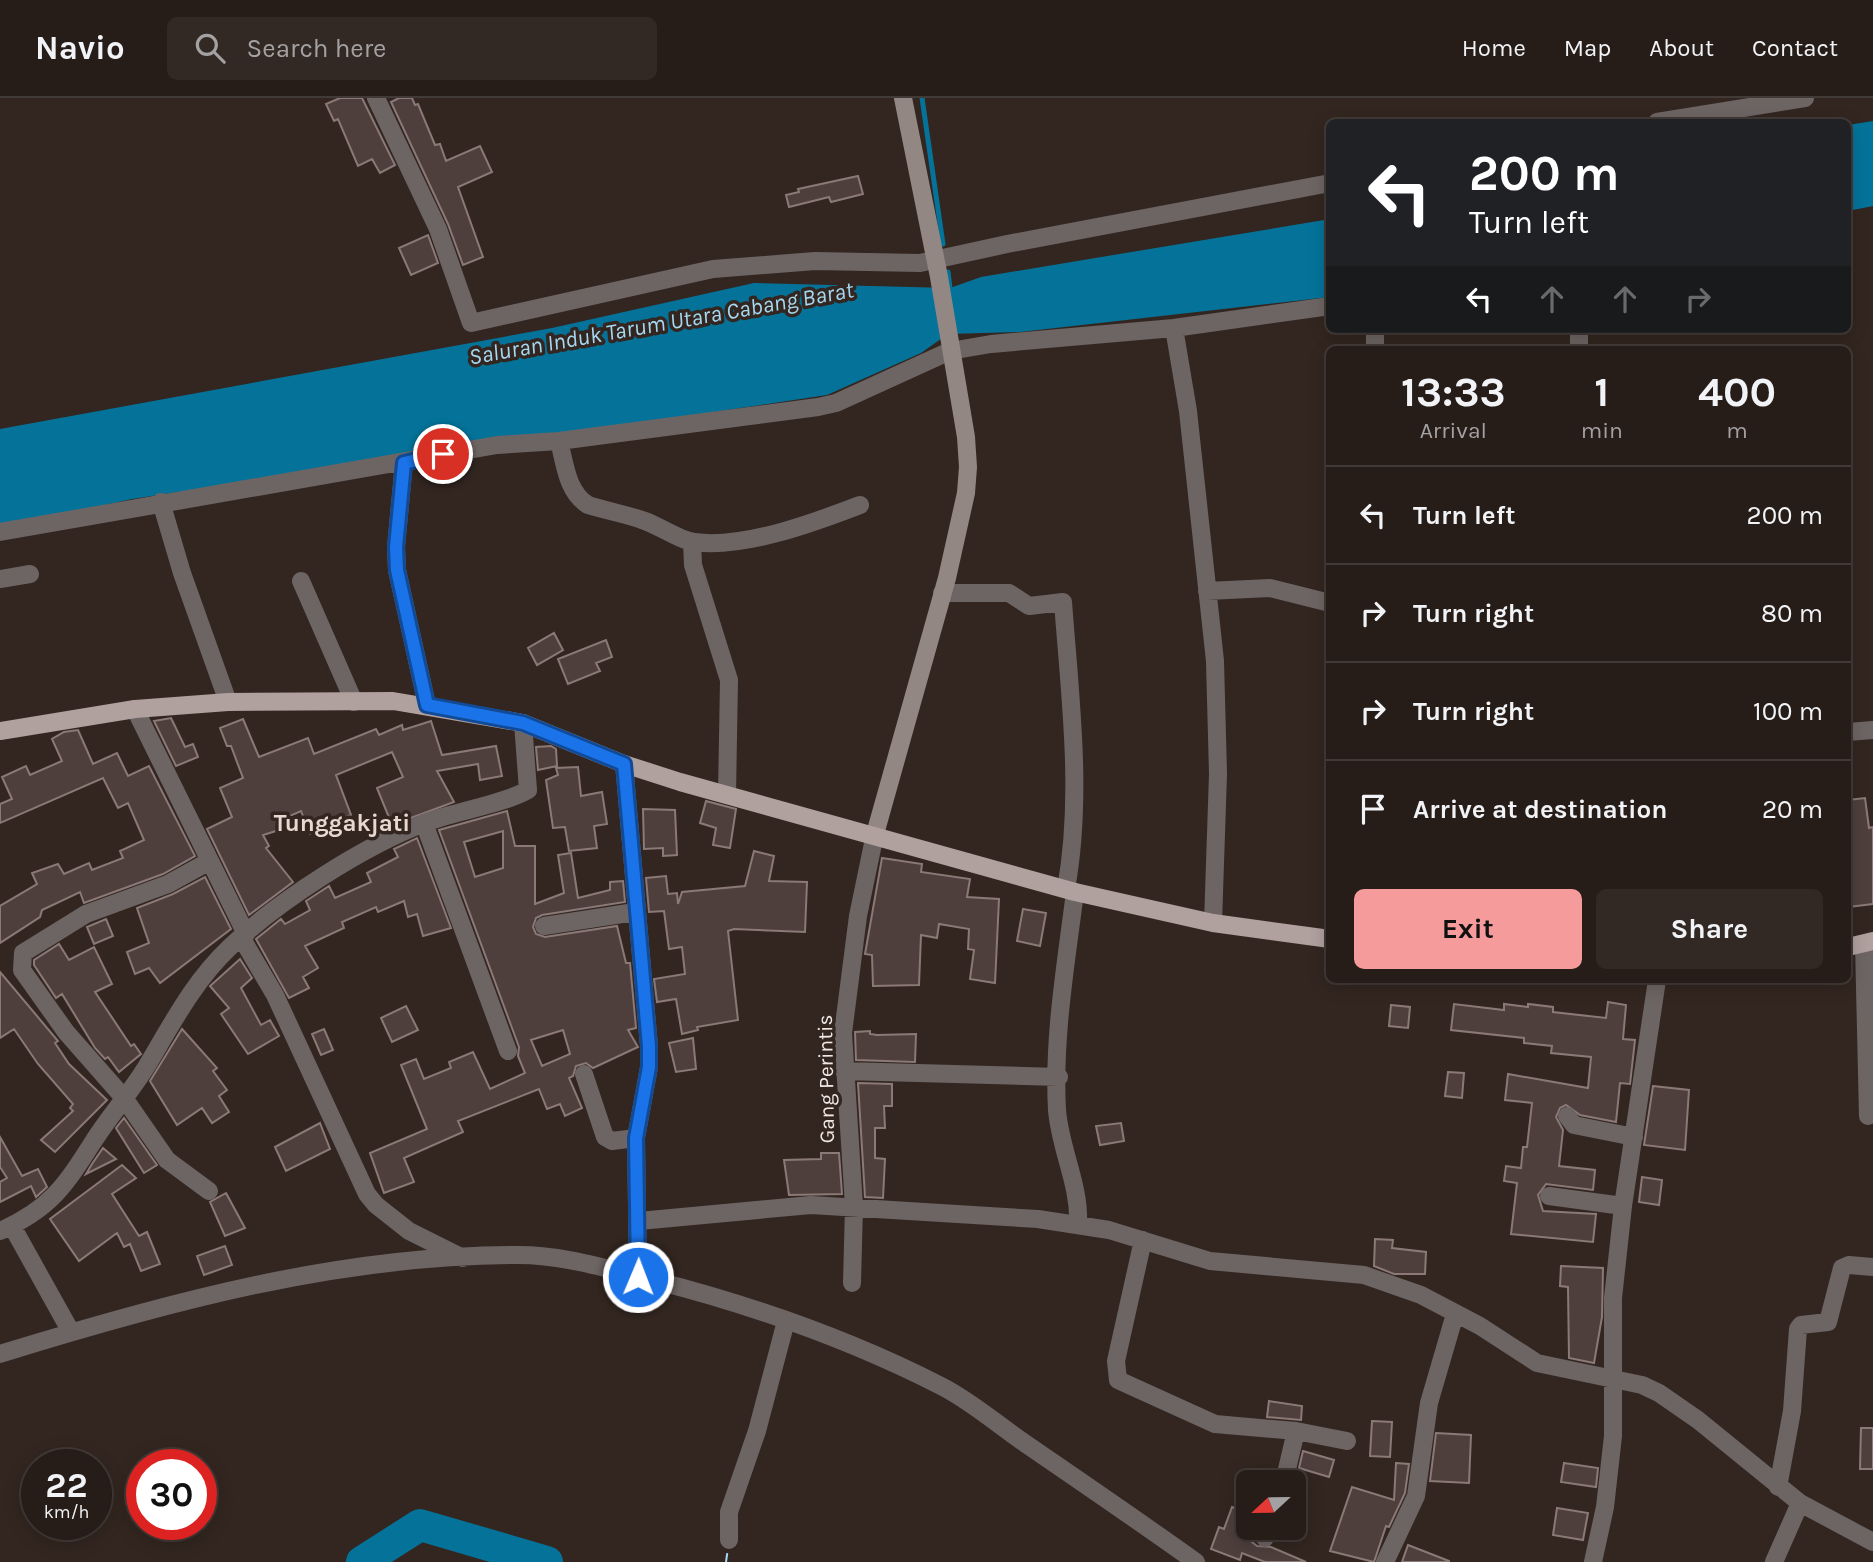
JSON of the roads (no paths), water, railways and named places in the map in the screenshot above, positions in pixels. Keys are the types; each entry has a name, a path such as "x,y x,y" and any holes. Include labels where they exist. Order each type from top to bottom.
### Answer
{"main road":[{"path":"0,731 135,709 228,702 393,701 427,705 523,723 624,764 1071,891 1213,923 1326,938"}],"street":[{"path":"376,98 438,229 471,323 713,269 815,261 894,264 937,269 1007,244 1326,184"},
{"path":"875,834 942,593 966,493 968,467 966,437 937,269 903,98"},
{"path":"1676,119 1805,98"},
{"path":"0,532 497,445 559,441 818,407 836,403 949,343 991,344 1174,328 1326,307"},
{"path":"1174,328 1188,411 1215,661 1218,774 1213,923"},
{"path":"559,441 573,492 580,500 588,505 670,530 692,542 721,544 741,540 808,523 860,505"},
{"path":"404,463 396,547 397,570 427,705"},
{"path":"161,502 181,573 228,702"},
{"path":"692,542 693,565 729,680 727,795"},
{"path":"0,579 30,574"},
{"path":"301,581 354,702"},
{"path":"1208,591 1269,588 1326,602"},
{"path":"942,593 1009,593 1029,606 1063,602 1073,723 1072,860 1061,1006 1059,1126 1076,1193 1078,1224"},
{"path":"135,709 275,995 368,1194 376,1205 409,1231 464,1258"},
{"path":"71,1332 3,1229 38,1212 62,1191 148,1064 178,1009 210,968 244,936 289,901 365,852 424,823 528,790 523,723"},
{"path":"1851,732 1873,730"},
{"path":"624,764 635,912 649,1046 649,1067 636,1138 638,1277"},
{"path":"424,823 508,1051"},
{"name":"Gang Perintis","path":"852,1283 853,1206 843,1033 858,916 875,834"},
{"path":"208,862 169,884 86,914 23,953 22,970 66,1032 124,1098 167,1160 209,1191"},
{"path":"544,926 635,912"},
{"path":"1862,944 1868,1116"},
{"path":"1594,1562 1609,1471 1615,1378 1614,1298 1623,1206 1657,983"},
{"path":"844,1070 1059,1077"},
{"path":"584,1074 605,1137 612,1141 636,1138"},
{"path":"1567,1116 1574,1125 1633,1137"},
{"path":"1549,1196 1623,1206"},
{"path":"639,1221 784,1206 853,1206 1038,1219 1078,1224 1143,1240 1210,1261 1364,1275 1421,1295 1537,1363 1615,1378 1659,1393 1698,1420 1800,1503 1873,1542"},
{"path":"1143,1240 1116,1361 1118,1380 1216,1424 1296,1431 1347,1441"},
{"path":"0,1354 71,1332 265,1283 411,1259 519,1255 583,1261 712,1296 835,1338 944,1387 1196,1562"},
{"path":"1778,1487 1792,1411 1798,1329 1801,1325 1828,1322 1842,1268 1849,1265 1873,1268"},
{"path":"1385,1562 1416,1496 1429,1403 1455,1314"},
{"path":"729,1540 729,1512 757,1431 786,1321"},
{"path":"1287,1470 1296,1431"},
{"path":"1774,1562 1800,1503"}],"water":[{"path":"1873,121 1873,206 1851,210 1851,125"},
{"name":"Saluran Induk Tarum Utara Cabang Barat","path":"1326,220 1326,297 1020,332 948,334 921,353 827,395 132,499 0,528 0,429 552,328 754,283 950,288 981,277"}],"waterway":[{"path":"922,98 943,244"},
{"path":"948,272 950,288"},
{"path":"362,1562 420,1525 547,1562"}],"district":[{"name":"Tunggakjati","path":"342,823"}]}
